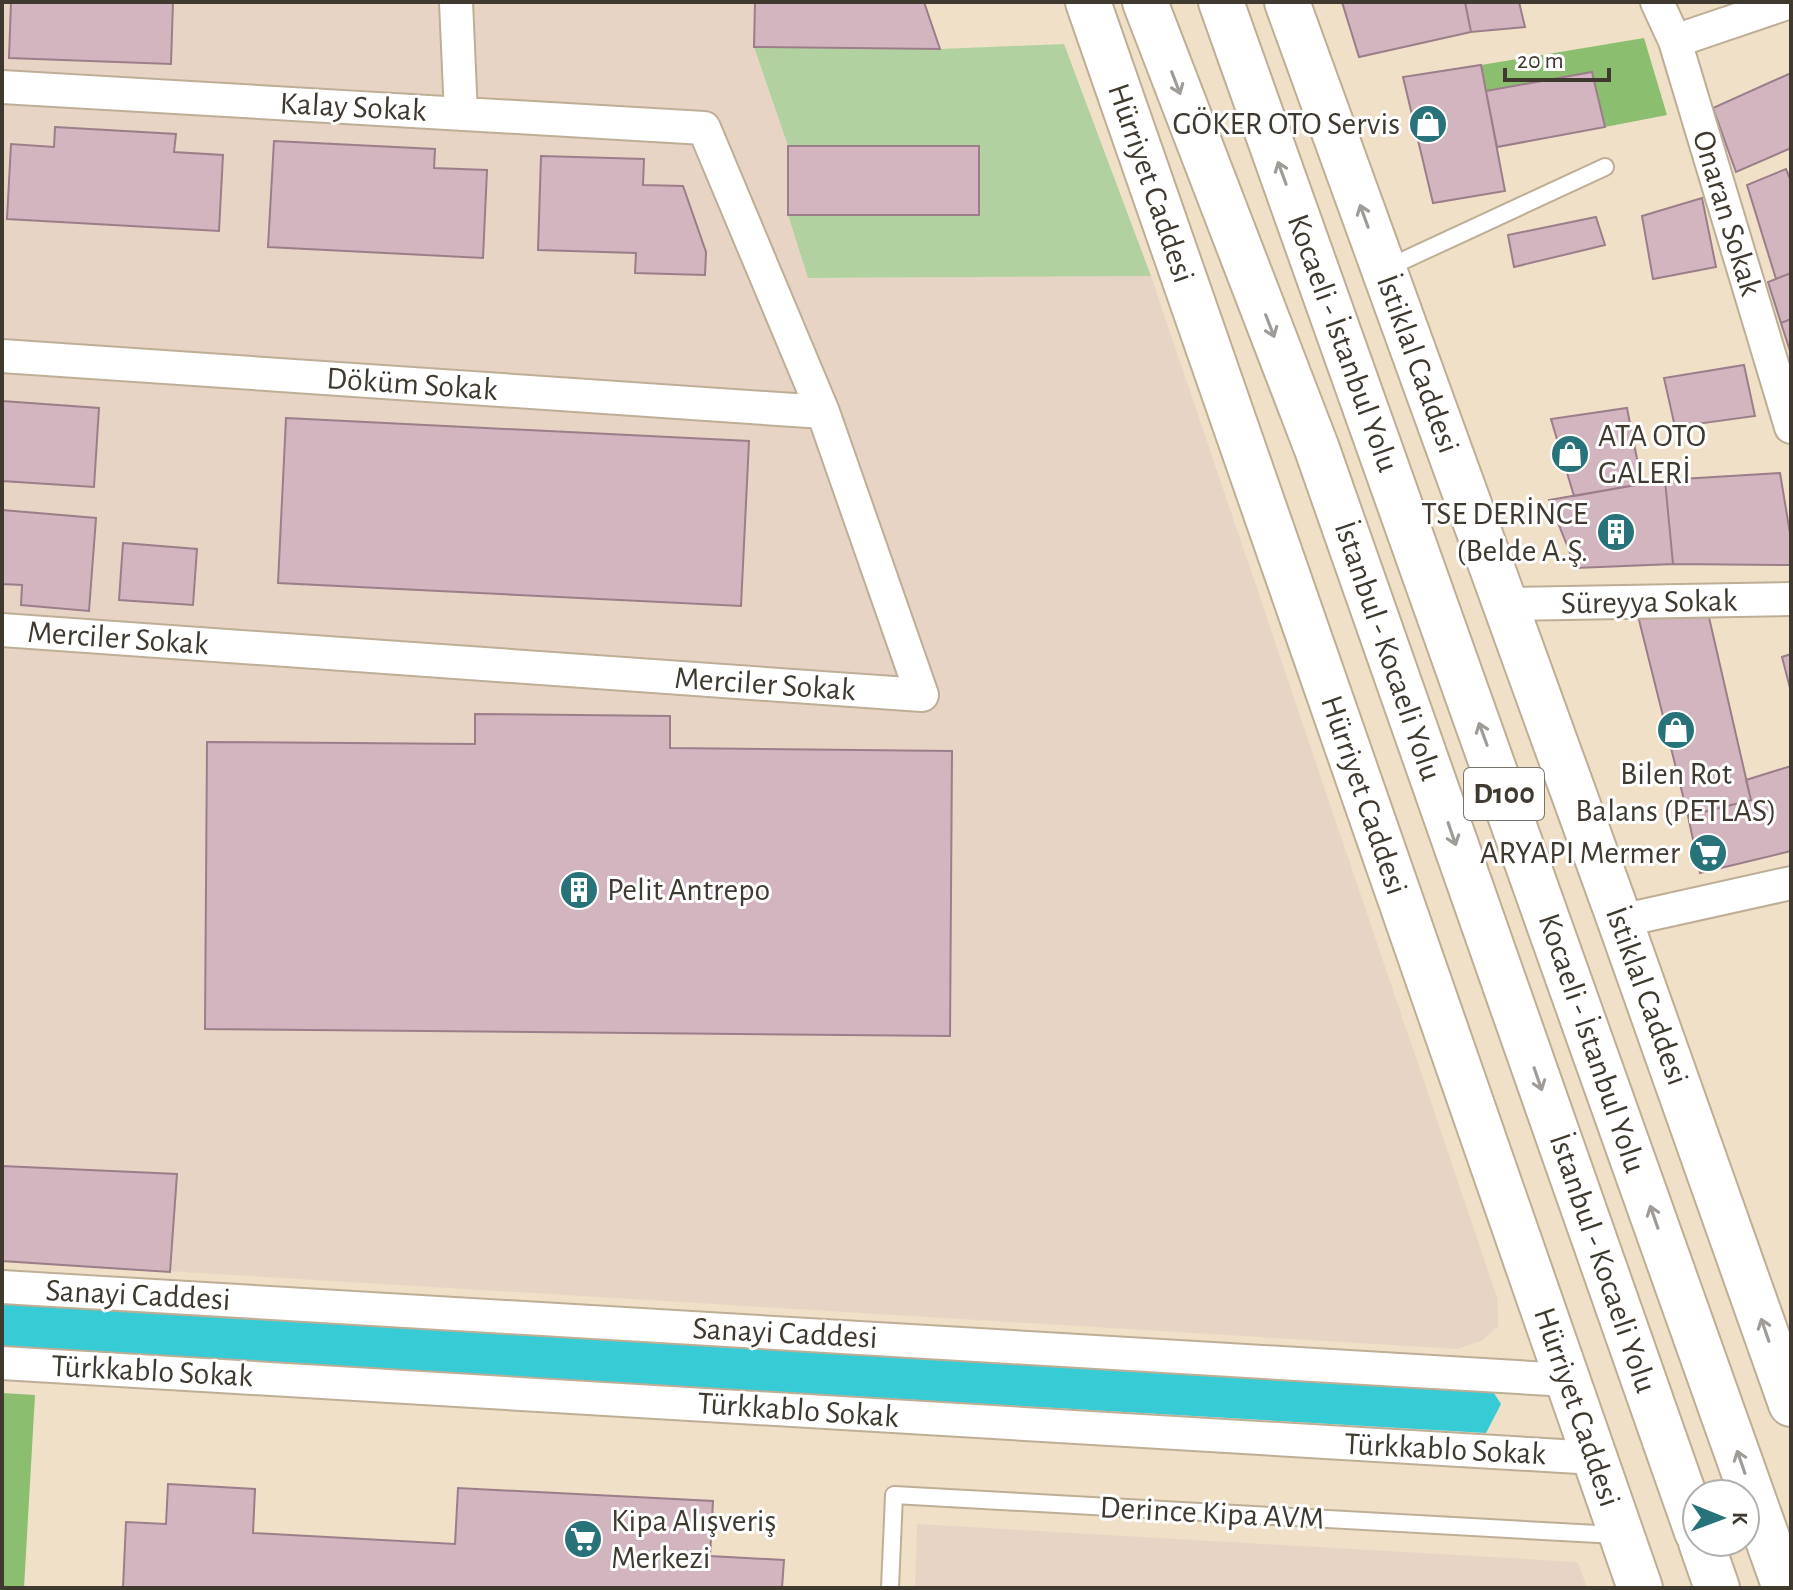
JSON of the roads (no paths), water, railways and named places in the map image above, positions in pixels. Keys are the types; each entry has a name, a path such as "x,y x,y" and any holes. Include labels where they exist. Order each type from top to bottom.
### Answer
{"main road":[{"name":"Hürriyet Caddesi","path":"1088,2 1640,1588"},
{"name":"İstanbul - Kocaeli Yolu","path":"1145,2 1317,449 1681,1486"},
{"name":"Kocaeli - İstanbul Yolu","path":"1221,2 1785,1588"},
{"name":"İstiklal Caddesi","path":"1287,2 1620,921 1791,1404"},
{"path":"1707,1558 1717,1588"}],"street":[{"path":"456,2 461,114"},
{"name":"Onaran Sokak","path":"1657,2 1675,41 1791,427"},
{"path":"1675,41 1790,2"},
{"name":"Kalay Sokak","path":"2,87 704,128"},
{"name":"Merciler Sokak","path":"2,630 922,695 823,412 704,128"},
{"name":"Döküm Sokak","path":"2,356 823,412"},
{"name":"Süreyya Sokak","path":"1506,604 1791,599"},
{"path":"1620,921 1791,883"},
{"name":"Sanayi Caddesi","path":"2,1287 1567,1380"},
{"name":"Türkkablo Sokak","path":"2,1363 1595,1458"}],"lane":[{"path":"1383,270 1605,167"},
{"name":"Derince Kipa AVM","path":"890,1588 894,1495 1622,1536"}],"water":[{"path":"2,1297 1488,1384 1501,1404 1486,1433 2,1347"}],"place":[{"name":"GÖKER OTO Servis","path":"1428,124"},
{"name":"ATA OTO GALERİ","path":"1570,454"},
{"name":"TSE DERİNCE (Belde A.Ş.","path":"1616,532"},
{"name":"Bilen Rot Balans (PETLAS)","path":"1676,730"},
{"name":"ARYAPI Mermer","path":"1708,853"},
{"name":"Pelit Antrepo","path":"579,890"},
{"name":"Kipa Alışveriş Merkezi","path":"583,1539"}]}
